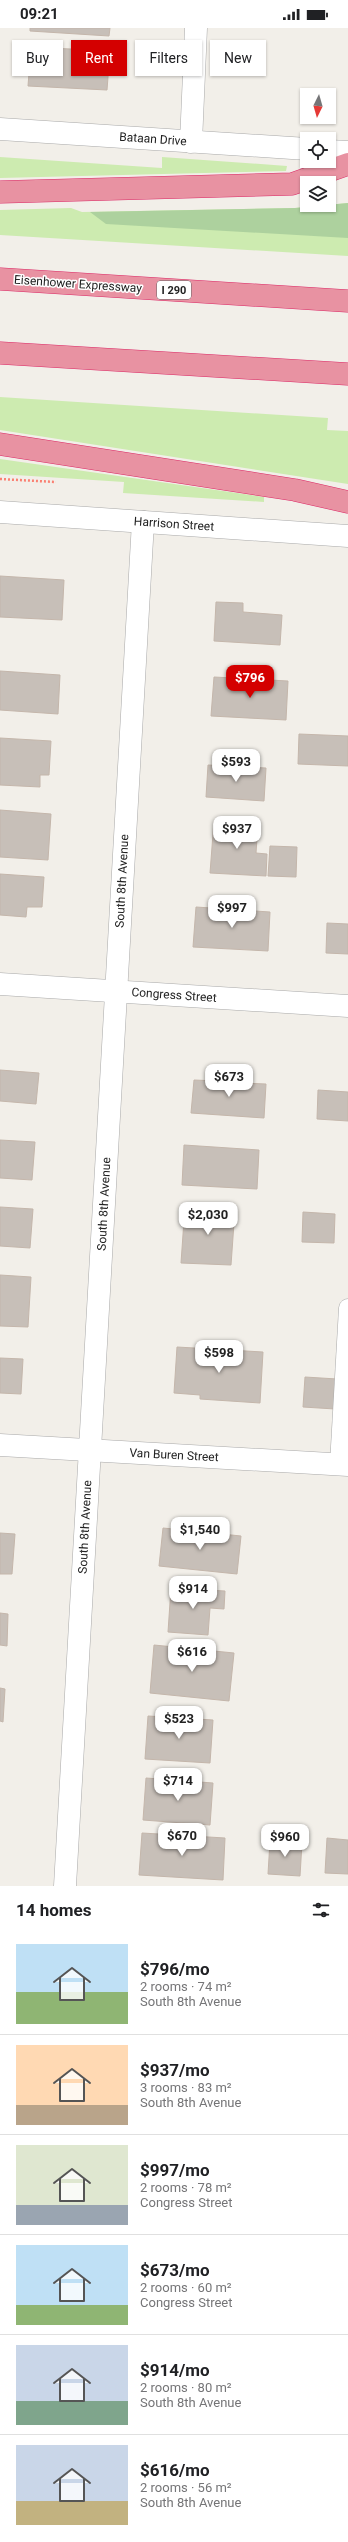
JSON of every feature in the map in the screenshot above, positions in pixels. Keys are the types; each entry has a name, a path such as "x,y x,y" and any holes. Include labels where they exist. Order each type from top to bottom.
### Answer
{"highway":[{"path":"0,192 292,184 348,164"},
{"name":"Eisenhower Expressway","path":"0,278 348,301"},
{"path":"0,353 348,374"},
{"path":"0,444 295,490 348,502"}],"street":[{"path":"191,142 196,28"},
{"name":"Bataan Drive","path":"0,129 300,149"},
{"path":"336,151 348,152"},
{"name":"Harrison Street","path":"0,512 348,536"},
{"name":"South 8th Avenue","path":"65,1886 143,522"},
{"name":"Congress Street","path":"0,984 348,1006"},
{"name":"Van Buren Street","path":"0,1445 343,1465"}],"lane":[{"path":"343,1465 348,1308"}],"green space":[{"path":"0,157 162,168 162,157 287,166 286,171 0,178"},
{"path":"348,203 348,256 0,235 0,210 71,208 82,212 300,208 300,212 336,212 336,204"},
{"path":"348,203 348,238 106,224 90,212 300,208 300,212 336,212 336,204"},
{"path":"0,397 328,418 327,430 348,431 348,484 0,430"},
{"path":"0,459 264,497 264,502 123,493 124,482 0,474"}],"building":[{"path":"30,28 110,28 109,36 30,31"},
{"path":"63,49 71,49 71,76 108,76 107,90 28,86 29,76 63,76"},
{"path":"0,576 64,580 62,620 0,617"},
{"path":"216,602 243,603 243,612 282,615 280,645 214,641"},
{"path":"0,671 60,675 58,714 0,710"},
{"path":"214,677 288,681 286,720 211,716"},
{"path":"299,734 348,736 348,766 298,764"},
{"path":"0,738 51,741 49,775 40,775 40,787 0,785"},
{"path":"208,765 266,768 264,801 206,797"},
{"path":"0,810 51,814 48,860 0,857"},
{"path":"214,821 258,824 256,853 267,854 266,876 210,873"},
{"path":"270,846 297,847 296,877 268,876"},
{"path":"0,874 44,877 42,907 27,907 26,917 0,915"},
{"path":"196,907 270,912 268,951 193,947"},
{"path":"327,923 348,924 348,954 326,953"},
{"path":"0,1070 39,1073 36,1104 0,1101"},
{"path":"223,1076 237,1078 241,1083 266,1084 264,1118 191,1113 194,1080 217,1081"},
{"path":"318,1090 348,1092 348,1121 317,1119"},
{"path":"0,1140 35,1142 32,1180 0,1178"},
{"path":"184,1145 259,1150 257,1189 182,1185"},
{"path":"185,1206 235,1209 231,1265 181,1263"},
{"path":"0,1207 33,1209 30,1248 0,1246"},
{"path":"303,1212 335,1214 334,1243 302,1242"},
{"path":"0,1275 31,1277 28,1327 0,1326"},
{"path":"177,1347 263,1352 260,1403 200,1399 200,1395 174,1393"},
{"path":"0,1358 23,1359 21,1394 0,1393"},
{"path":"305,1377 337,1379 335,1409 303,1407"},
{"path":"163,1528 241,1536 237,1574 159,1566"},
{"path":"0,1533 15,1534 12,1574 0,1574"},
{"path":"171,1588 225,1591 224,1609 210,1608 208,1635 168,1632"},
{"path":"0,1613 8,1614 7,1646 0,1645"},
{"path":"154,1645 234,1653 229,1701 150,1693"},
{"path":"0,1688 5,1689 3,1722 0,1721"},
{"path":"148,1716 213,1720 210,1763 145,1759"},
{"path":"146,1778 213,1783 210,1825 143,1820"},
{"path":"142,1833 225,1838 223,1880 139,1875"},
{"path":"327,1838 348,1840 348,1874 325,1873"},
{"path":"270,1841 302,1843 300,1876 268,1874"}]}
